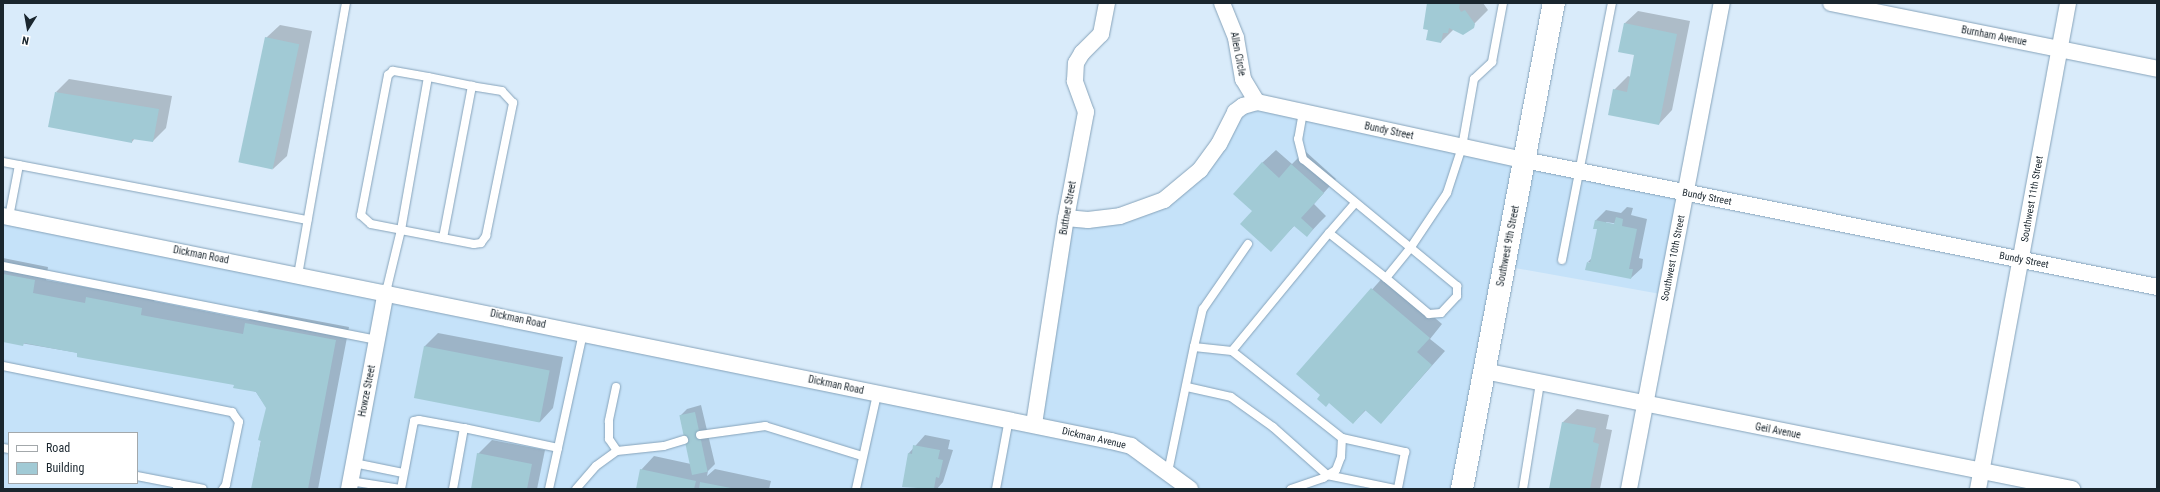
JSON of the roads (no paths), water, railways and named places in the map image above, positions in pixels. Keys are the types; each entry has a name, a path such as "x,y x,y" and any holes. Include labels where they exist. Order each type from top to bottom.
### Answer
{"main road":[{"name":"Southwest 9th Street","path":"1462,489 1554,3"}],"street":[{"name":"Buttner Street","path":"1034,424 1066,218 1086,112 1075,81 1076,63 1082,53 1101,34 1107,3"},
{"name":"Allen Circle","path":"1222,3 1236,38 1243,79 1257,102"},
{"name":"Southwest 10th Street","path":"1629,489 1722,3"},
{"name":"Burnham Avenue","path":"1831,3 2157,68"},
{"name":"Southwest 11th Street","path":"1978,489 2068,3"},
{"path":"1066,218 1088,220 1120,216 1164,200 1200,170 1219,144 1235,112 1243,106 1257,102"},
{"name":"Bundy Street","path":"1257,102 1524,160 2157,287"},
{"name":"Dickman Road","path":"6,216 386,292 877,394 1034,424"},
{"name":"Howze Street","path":"349,485 386,292"},
{"name":"Geil Avenue","path":"1484,371 1645,405 2072,489"},
{"name":"Dickman Avenue","path":"1034,424 1131,446 1190,489"}],"lane":[{"path":"298,275 346,3"},
{"path":"1386,278 1411,247 1447,193 1462,147 1474,78 1492,62 1503,3"},
{"path":"1562,260 1612,3"},
{"path":"393,71 472,86 502,92 513,103 486,236 481,243 474,244 371,224 361,215 388,75 393,71"},
{"path":"386,292 401,230 428,77"},
{"path":"443,238 472,86"},
{"path":"1303,112 1298,139 1303,159 1457,286 1457,296 1441,313 1429,314 1329,233"},
{"path":"3,162 308,220"},
{"path":"6,216 19,165"},
{"path":"1232,351 1355,203"},
{"path":"1168,472 1203,309 1248,244"},
{"path":"3,266 377,340"},
{"path":"549,489 583,333"},
{"path":"1194,347 1232,351 1342,438 1405,452 1398,489"},
{"path":"3,366 232,412 239,422 226,485 223,489"},
{"path":"1523,489 1540,383"},
{"path":"616,387 609,421 609,439 617,451"},
{"path":"1186,387 1231,397 1273,427 1327,475 1395,489"},
{"path":"856,489 862,456 877,394"},
{"path":"996,489 1009,419"},
{"path":"349,485 400,489 414,421 419,420 558,448"},
{"path":"700,435 765,426 862,456"},
{"path":"453,489 464,428"},
{"path":"1291,489 1336,470 1341,457 1342,438"},
{"path":"576,489 596,466 617,451 664,446 684,440"},
{"path":"354,463 403,472"},
{"path":"138,476 178,487 204,489"}]}
